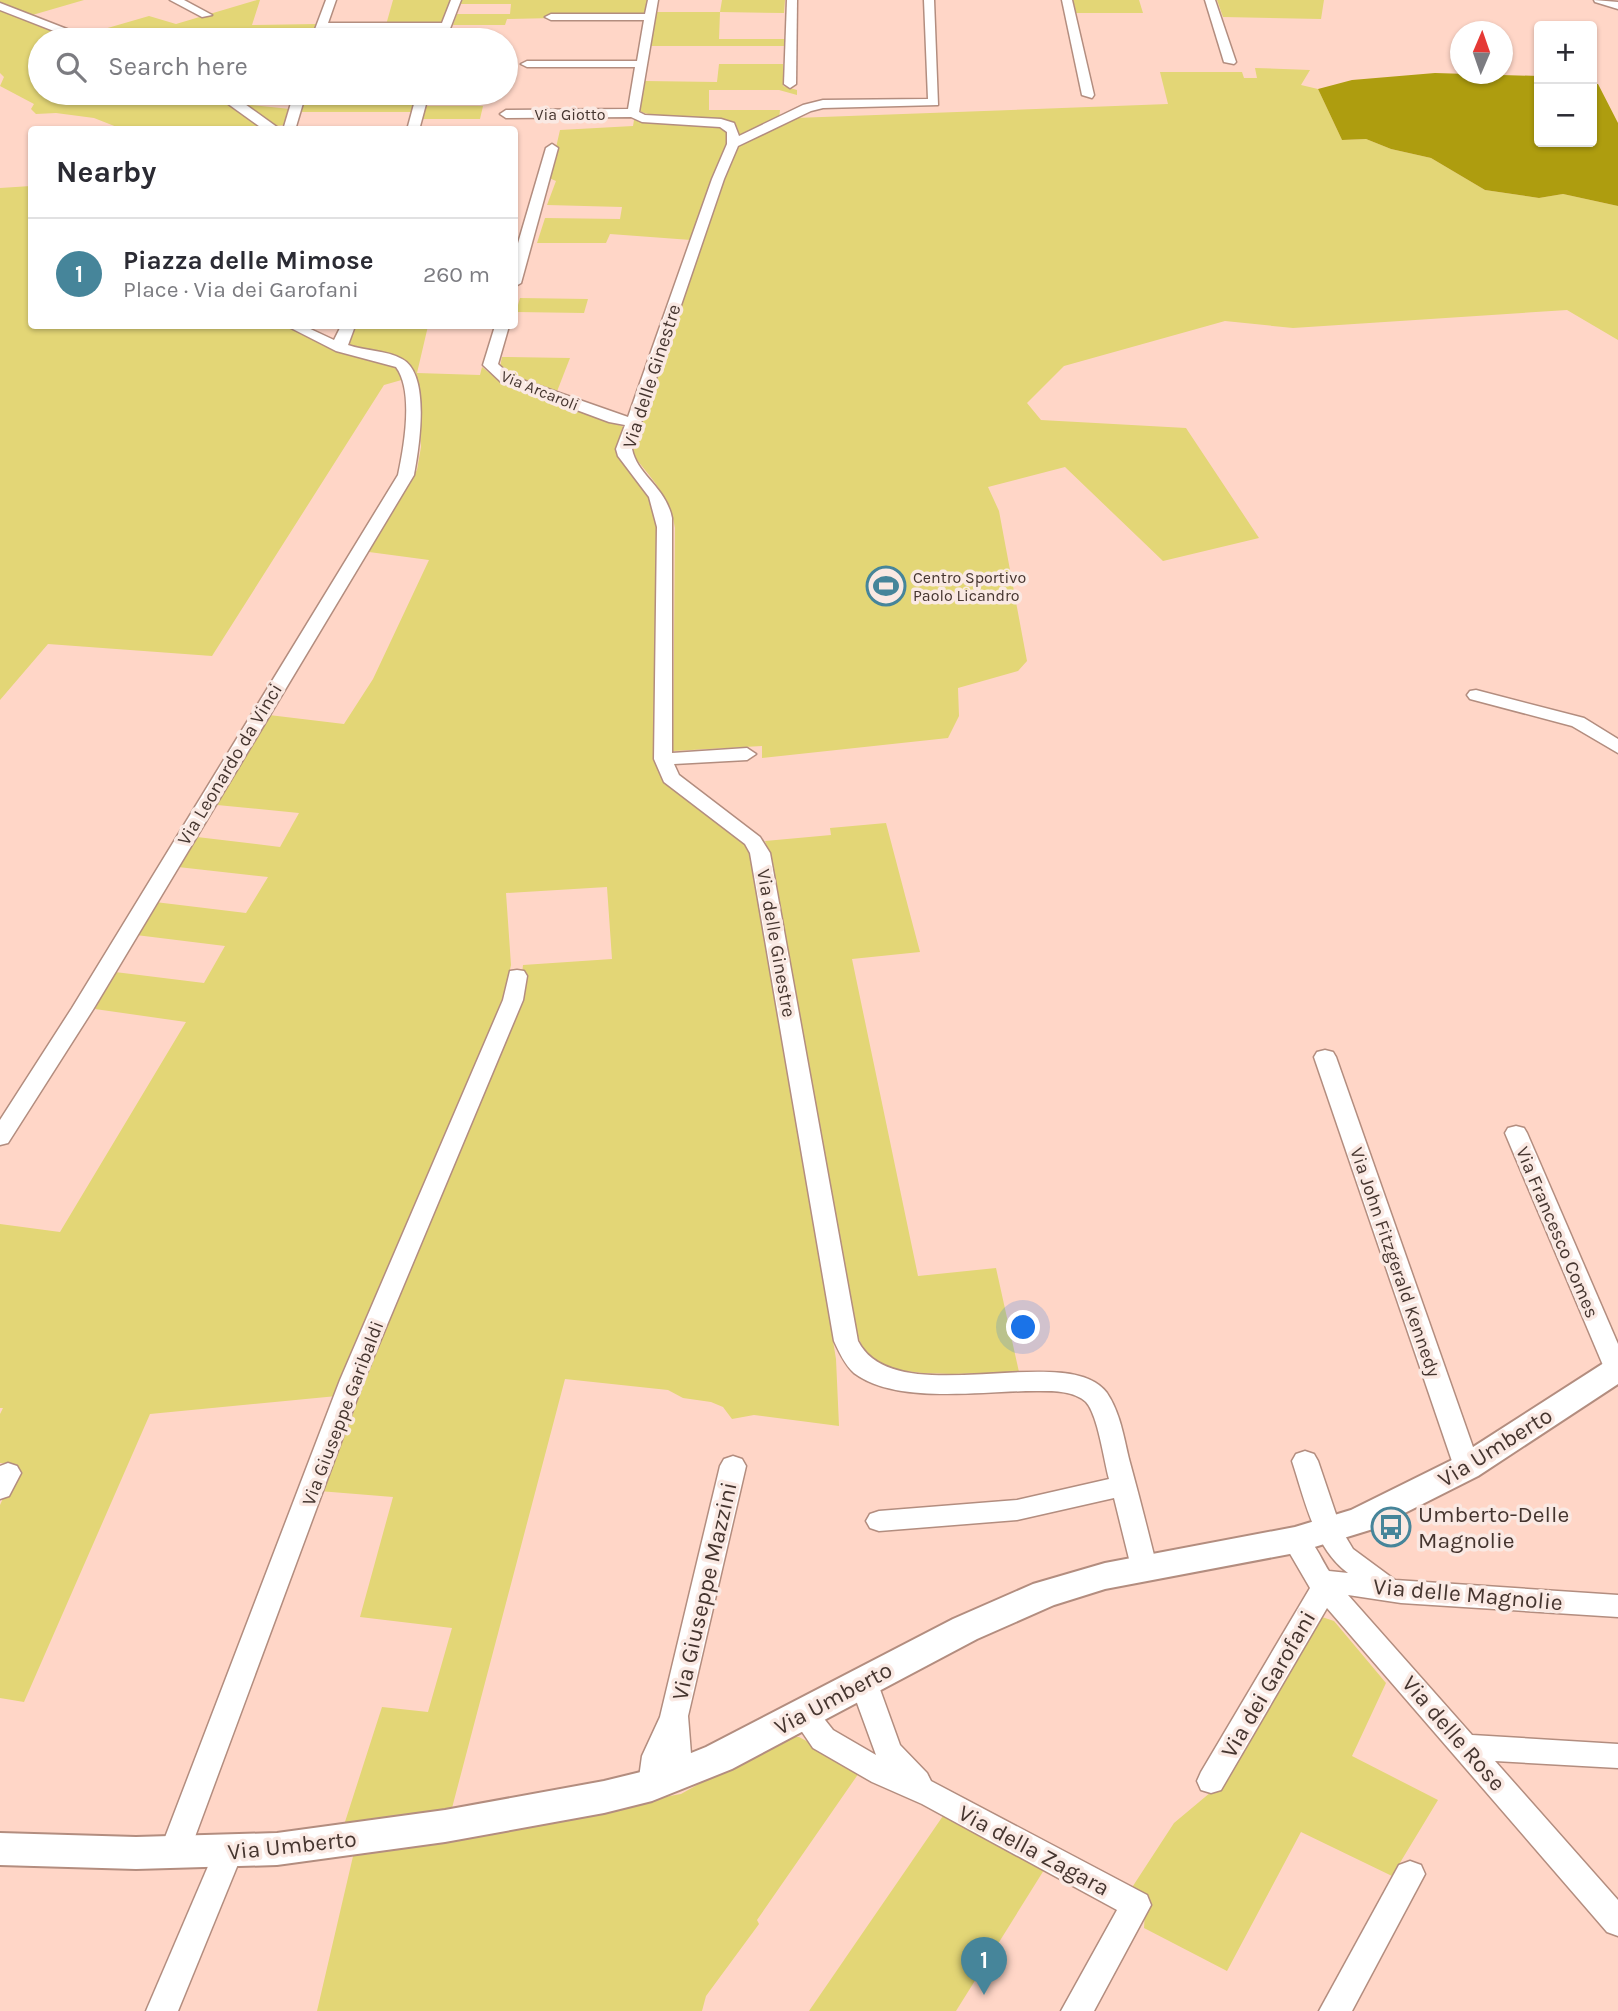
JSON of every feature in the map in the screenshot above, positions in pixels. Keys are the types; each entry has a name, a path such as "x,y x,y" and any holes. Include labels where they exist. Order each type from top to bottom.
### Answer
{"main road":[{"name":"Via Umberto","path":"0,1849 174,1853 228,1852 330,1843 445,1826 604,1797 668,1779 804,1714 863,1681 1013,1606 1079,1582 1312,1535 1395,1505 1467,1468 1614,1377"}],"street":[{"path":"175,0 206,15"},
{"path":"331,0 322,26 446,26 456,0"},
{"path":"653,0 633,113 642,118 715,122 730,126 733,144 807,108 823,104 934,102 929,0"},
{"path":"790,84 792,0"},
{"path":"1067,0 1088,95"},
{"path":"1210,0 1230,62"},
{"path":"1599,0 1618,6"},
{"path":"0,6 56,28"},
{"path":"551,17 650,17"},
{"path":"527,64 642,64"},
{"path":"238,105 265,126"},
{"path":"290,126 296,105"},
{"path":"414,126 420,105"},
{"name":"Via Giotto","path":"506,114 633,113"},
{"name":"Via delle Ginestre","path":"733,144 718,179 633,422 624,455 659,499 665,531 663,759 671,778 753,841 760,853 846,1341 854,1357 873,1372 901,1381 1034,1381 1063,1383 1085,1389 1098,1399 1106,1418 1144,1567"},
{"path":"518,269 552,148"},
{"path":"300,329 341,348 341,340 346,329"},
{"path":"316,337 333,336 345,329"},
{"name":"Via Arcaroli","path":"501,329 490,365 492,370 506,379 614,419 633,422"},
{"name":"Via Leonardo da Vinci","path":"0,1138 83,1008 406,475 414,436 410,377 400,363 341,348"},
{"path":"1476,695 1578,722 1618,747"},
{"path":"663,759 747,754"},
{"name":"Via Giuseppe Garibaldi","path":"174,1853 352,1380 513,1000 517,976"},
{"name":"Via John Fitzgerald Kennedy","path":"1325,1057 1467,1468"},
{"name":"Via Francesco Comes","path":"1516,1133 1614,1377"},
{"path":"1305,1461 1312,1535 1389,1590"},
{"name":"Via Giuseppe Mazzini","path":"668,1779 656,1756 674,1717 733,1466"},
{"path":"879,1521 1017,1510 1124,1486"},
{"name":"Via delle Rose","path":"1312,1535 1322,1584 1618,1922"},
{"name":"Via delle Magnolie","path":"1322,1584 1618,1606"},
{"name":"Via dei Garofani","path":"1211,1781 1322,1584"},
{"path":"863,1681 890,1754 932,1795"},
{"path":"804,1714 823,1739 882,1773 932,1795"},
{"path":"1467,1747 1618,1756"},
{"name":"Via della Zagara","path":"932,1795 1136,1905 1077,2011"},
{"path":"162,2011 228,1852"},
{"path":"1335,2011 1410,1874"}],"shaded area":[{"path":"0,0 84,0 29,16 0,4"},
{"path":"260,0 252,25 316,24 314,28 108,28 149,16 176,24"},
{"path":"393,0 452,0 444,24 386,25"},
{"path":"461,0 650,0 648,16 507,19 505,25 453,25 457,14 510,14 511,4 460,4"},
{"path":"722,0 785,0 784,13 720,12"},
{"path":"1073,0 1139,0 1143,13 1076,13"},
{"path":"1217,0 1324,0 1321,19 1223,17"},
{"path":"0,8 51,28 28,28 28,101 0,86 4,77 0,73"},
{"path":"656,12 720,12 719,39 785,39 784,46 649,46"},
{"path":"719,64 783,64 783,86 797,90 797,95 779,90 709,90 709,110 780,110 779,119 739,136 735,126 725,123 655,115 639,110 645,81 717,82"},
{"path":"1255,68 1310,70 1301,85 1318,89 1342,140 1366,139 1391,149 1431,158 1485,190 1539,198 1563,194 1618,206 1618,340 1567,310 1293,328 1225,321 1064,366 1027,403 1041,420 1186,428 1259,538 1163,561 1065,467 988,487 999,511 1027,661 1018,671 958,688 959,716 948,738 762,758 762,746 673,751 675,528 665,498 633,455 633,446 735,146 795,118 1168,104 1160,72 1242,72 1244,78 1257,78"},
{"path":"1435,73 1450,73 1450,84 1513,84 1513,75 1534,76 1534,147 1597,147 1598,84 1618,123 1618,206 1563,194 1539,198 1485,190 1431,158 1391,149 1366,139 1342,140 1318,89 1352,80"},
{"path":"33,105 232,105 263,126 114,126 94,118 56,113 36,114 31,109"},
{"path":"244,105 290,109 285,125 275,126"},
{"path":"302,105 414,105 412,112 301,112"},
{"path":"426,106 483,106 480,119 421,119"},
{"path":"634,120 726,127 730,137 691,240 610,234 606,243 537,243 545,218 620,219 622,207 547,205 556,181 549,178 560,130 633,126"},
{"path":"28,186 28,329 296,329 333,348 398,366 405,379 384,385 212,656 48,644 0,700 0,188"},
{"path":"520,298 588,299 584,313 518,312"},
{"path":"352,329 427,329 417,373 480,375 482,367 501,382 624,427 618,454 654,499 659,531 657,762 737,833 753,854 836,1359 839,1426 754,1415 732,1419 723,1407 711,1402 683,1398 668,1390 565,1379 452,1808 344,1825 382,1707 428,1712 452,1628 360,1617 393,1497 319,1491 353,1397 519,1001 523,965 612,959 607,887 506,893 511,965 504,997 337,1396 150,1414 24,1702 0,1698 0,1505 18,1465 0,1463 0,1414 3,1408 0,1408 0,1224 60,1232 186,1022 95,1009 115,972 204,983 225,946 136,935 155,902 246,913 268,877 178,867 197,837 280,847 299,813 217,805 269,715 344,724 373,679 429,560 369,552 417,470 421,447 416,373 402,360 349,346 348,338"},
{"path":"502,357 570,358 556,394 502,370"},
{"path":"886,823 920,952 852,959 918,1276 996,1268 1019,1372 940,1374 897,1369 881,1364 869,1356 852,1322 771,857 765,841 831,835 830,828"},
{"path":"1319,1616 1334,1621 1386,1683 1352,1756 1438,1800 1392,1876 1301,1832 1227,1971 1144,1928 1145,1911 1131,1889 1174,1823 1217,1787"},
{"path":"782,1737 799,1737 861,1770 757,1920 759,1924 706,1996 702,2011 317,2011 354,1852 681,1794"},
{"path":"945,1813 1044,1870 956,2011 809,2011"}],"place":[{"name":"Centro Sportivo Paolo Licandro","path":"886,586"},
{"name":"Umberto-Delle Magnolie","path":"1391,1527"},
{"name":"Piazza delle Mimose","path":"984,1995"}]}
